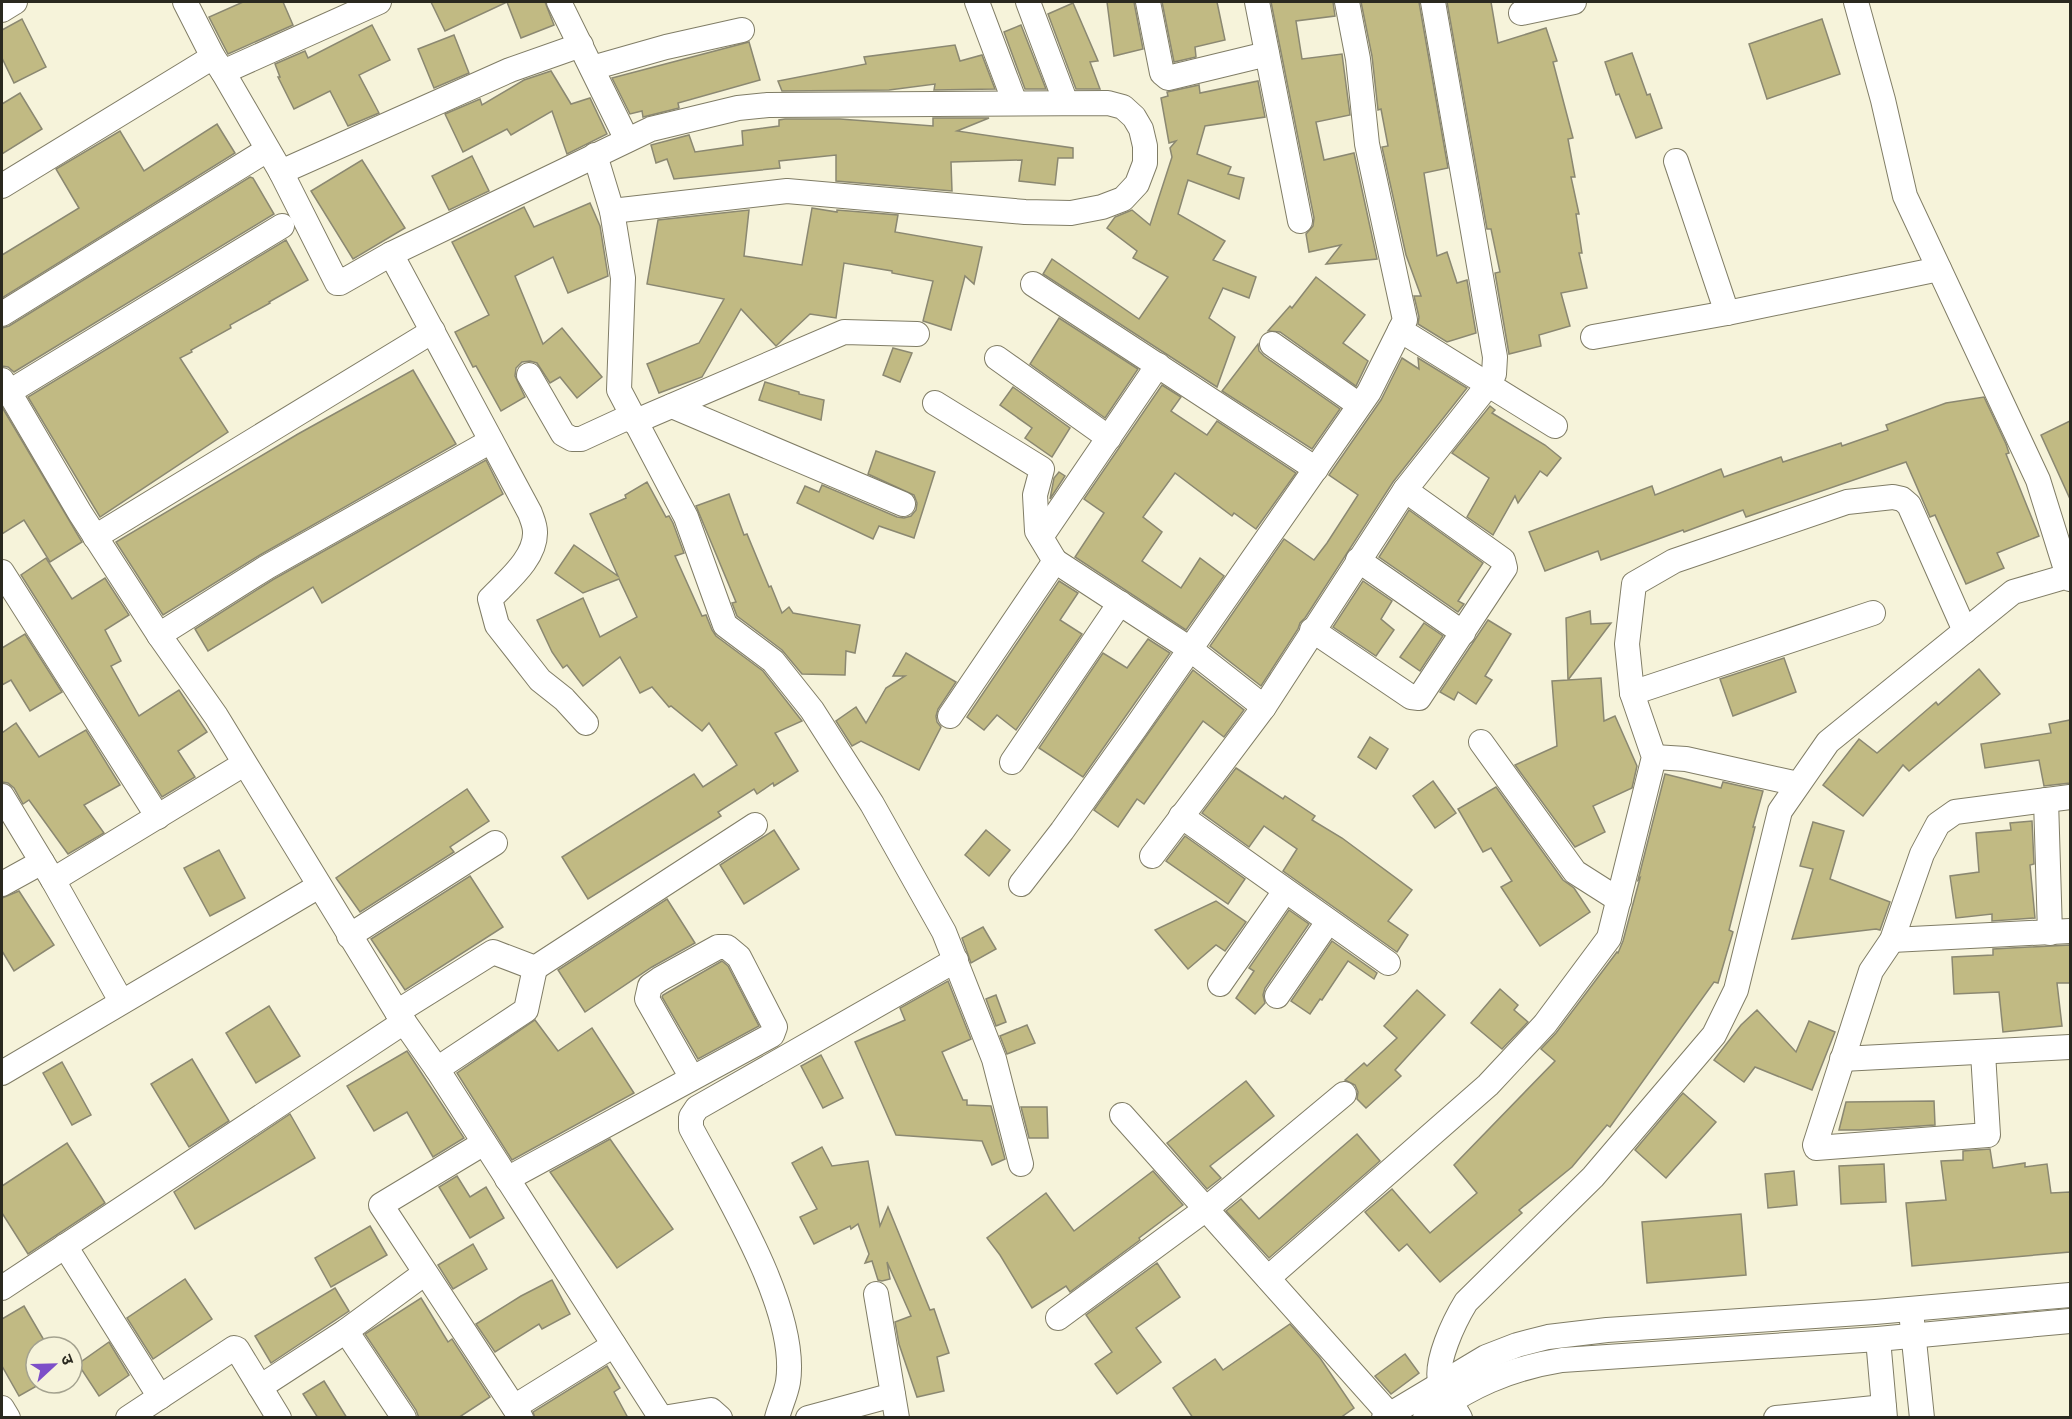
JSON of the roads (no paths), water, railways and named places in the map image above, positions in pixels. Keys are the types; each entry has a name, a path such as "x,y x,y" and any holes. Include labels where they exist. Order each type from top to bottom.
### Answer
{"street":[{"path":"2,10 15,2"},
{"path":"185,2 218,65 281,172 337,283 391,254 651,129 738,108 768,105 1108,103 1123,107 1134,117 1141,129 1145,146 1145,163 1137,184 1123,199 1102,207 1071,213 788,191 612,211"},
{"path":"2,186 218,65 380,2"},
{"path":"559,2 627,140"},
{"path":"977,2 1015,103"},
{"path":"1028,2 1066,103"},
{"path":"1148,2 1162,73 1165,77 1267,54"},
{"path":"1257,2 1300,221"},
{"path":"1021,884 1062,831 1369,392 1405,320 1367,144 1358,59 1347,2"},
{"path":"1152,856 1264,707 1405,490 1488,385 1494,374 1495,357 1433,2"},
{"path":"1521,13 1574,2"},
{"path":"1450,1401 1440,1368 1451,1330 1466,1302 1593,1177 1714,1035 1736,990 1780,811 1828,742 2013,592 2070,577 2038,480 1905,196 1883,100 1856,2"},
{"path":"592,68 666,47 742,30"},
{"path":"281,172 510,70 581,45"},
{"path":"2,314 267,150"},
{"path":"595,155 612,211 623,279 619,390 686,517 725,625 773,662 812,710 872,804 944,932 994,1059 1021,1164"},
{"path":"1676,161 1727,313"},
{"path":"282,226 5,386 95,537 159,635 216,716 400,1017 437,1069 662,1418 711,1410 720,1418"},
{"path":"391,254 530,513 535,529 534,542 525,561 490,599 496,625 540,680 564,699 586,723"},
{"path":"1593,337 1727,313 1939,269"},
{"path":"1033,284 1316,469"},
{"path":"1400,330 1555,426"},
{"path":"95,537 433,331"},
{"path":"529,375 563,434 572,439 580,439 672,406 844,332 917,334"},
{"path":"1272,344 1359,405"},
{"path":"997,358 1109,438"},
{"path":"1041,537 1158,365"},
{"path":"935,402 1042,469 1035,495 1038,531 1056,561 1190,649 1264,707"},
{"path":"672,406 903,504"},
{"path":"159,635 267,567 492,441"},
{"path":"1312,630 1411,697 1419,698 1505,565 1503,560 1405,490"},
{"path":"1268,1278 1488,1085 1545,1024 1609,938 1654,757 1632,693 1627,644 1634,584 1674,561 1846,502 1893,497 1902,499 1910,505 1965,631"},
{"path":"1358,560 1462,633"},
{"path":"950,716 1056,561"},
{"path":"2,572 158,818"},
{"path":"1012,762 1120,603"},
{"path":"1632,693 1873,613"},
{"path":"1481,742 1575,872 1619,900"},
{"path":"1654,757 1686,759 1798,784"},
{"path":"2,884 48,871 158,818 244,764"},
{"path":"2,796 48,871 122,1001"},
{"path":"1983,1053 1989,1135 1816,1148 1815,1144 1871,971 1892,940 1922,854 1938,824 1955,812 2070,797"},
{"path":"1892,940 2060,932 2046,800"},
{"path":"1181,816 1388,963"},
{"path":"437,1069 526,1010 535,968 755,825"},
{"path":"349,936 495,843"},
{"path":"2,1073 318,886"},
{"path":"1220,984 1285,891"},
{"path":"1277,996 1328,922"},
{"path":"507,1179 762,1042 772,1035 775,1027 739,957 727,947 718,947 660,979 651,986 647,999 693,1078"},
{"path":"2,1288 493,952 535,968"},
{"path":"777,1418 788,1382 788,1339 775,1298 746,1230 691,1128 691,1117 697,1108 956,960"},
{"path":"1842,1059 2070,1047"},
{"path":"1058,1318 1206,1209 1344,1094"},
{"path":"1122,1115 1268,1278 1386,1416 1450,1401 1486,1357 1517,1345 1548,1337 1607,1330 1911,1309 2070,1295"},
{"path":"484,1143 381,1205 518,1412 614,1345"},
{"path":"65,1246 160,1397"},
{"path":"260,1387 346,1331 425,1273"},
{"path":"808,1418 895,1406 876,1294"},
{"path":"1911,1309 1922,1418"},
{"path":"1425,1418 1450,1401 1501,1374 1533,1364 1562,1360 1878,1339 2070,1321"},
{"path":"346,1331 404,1418"},
{"path":"1776,1418 1884,1412 1878,1339"},
{"path":"128,1418 234,1348 279,1418"},
{"path":"2,1408 8,1418"}]}
